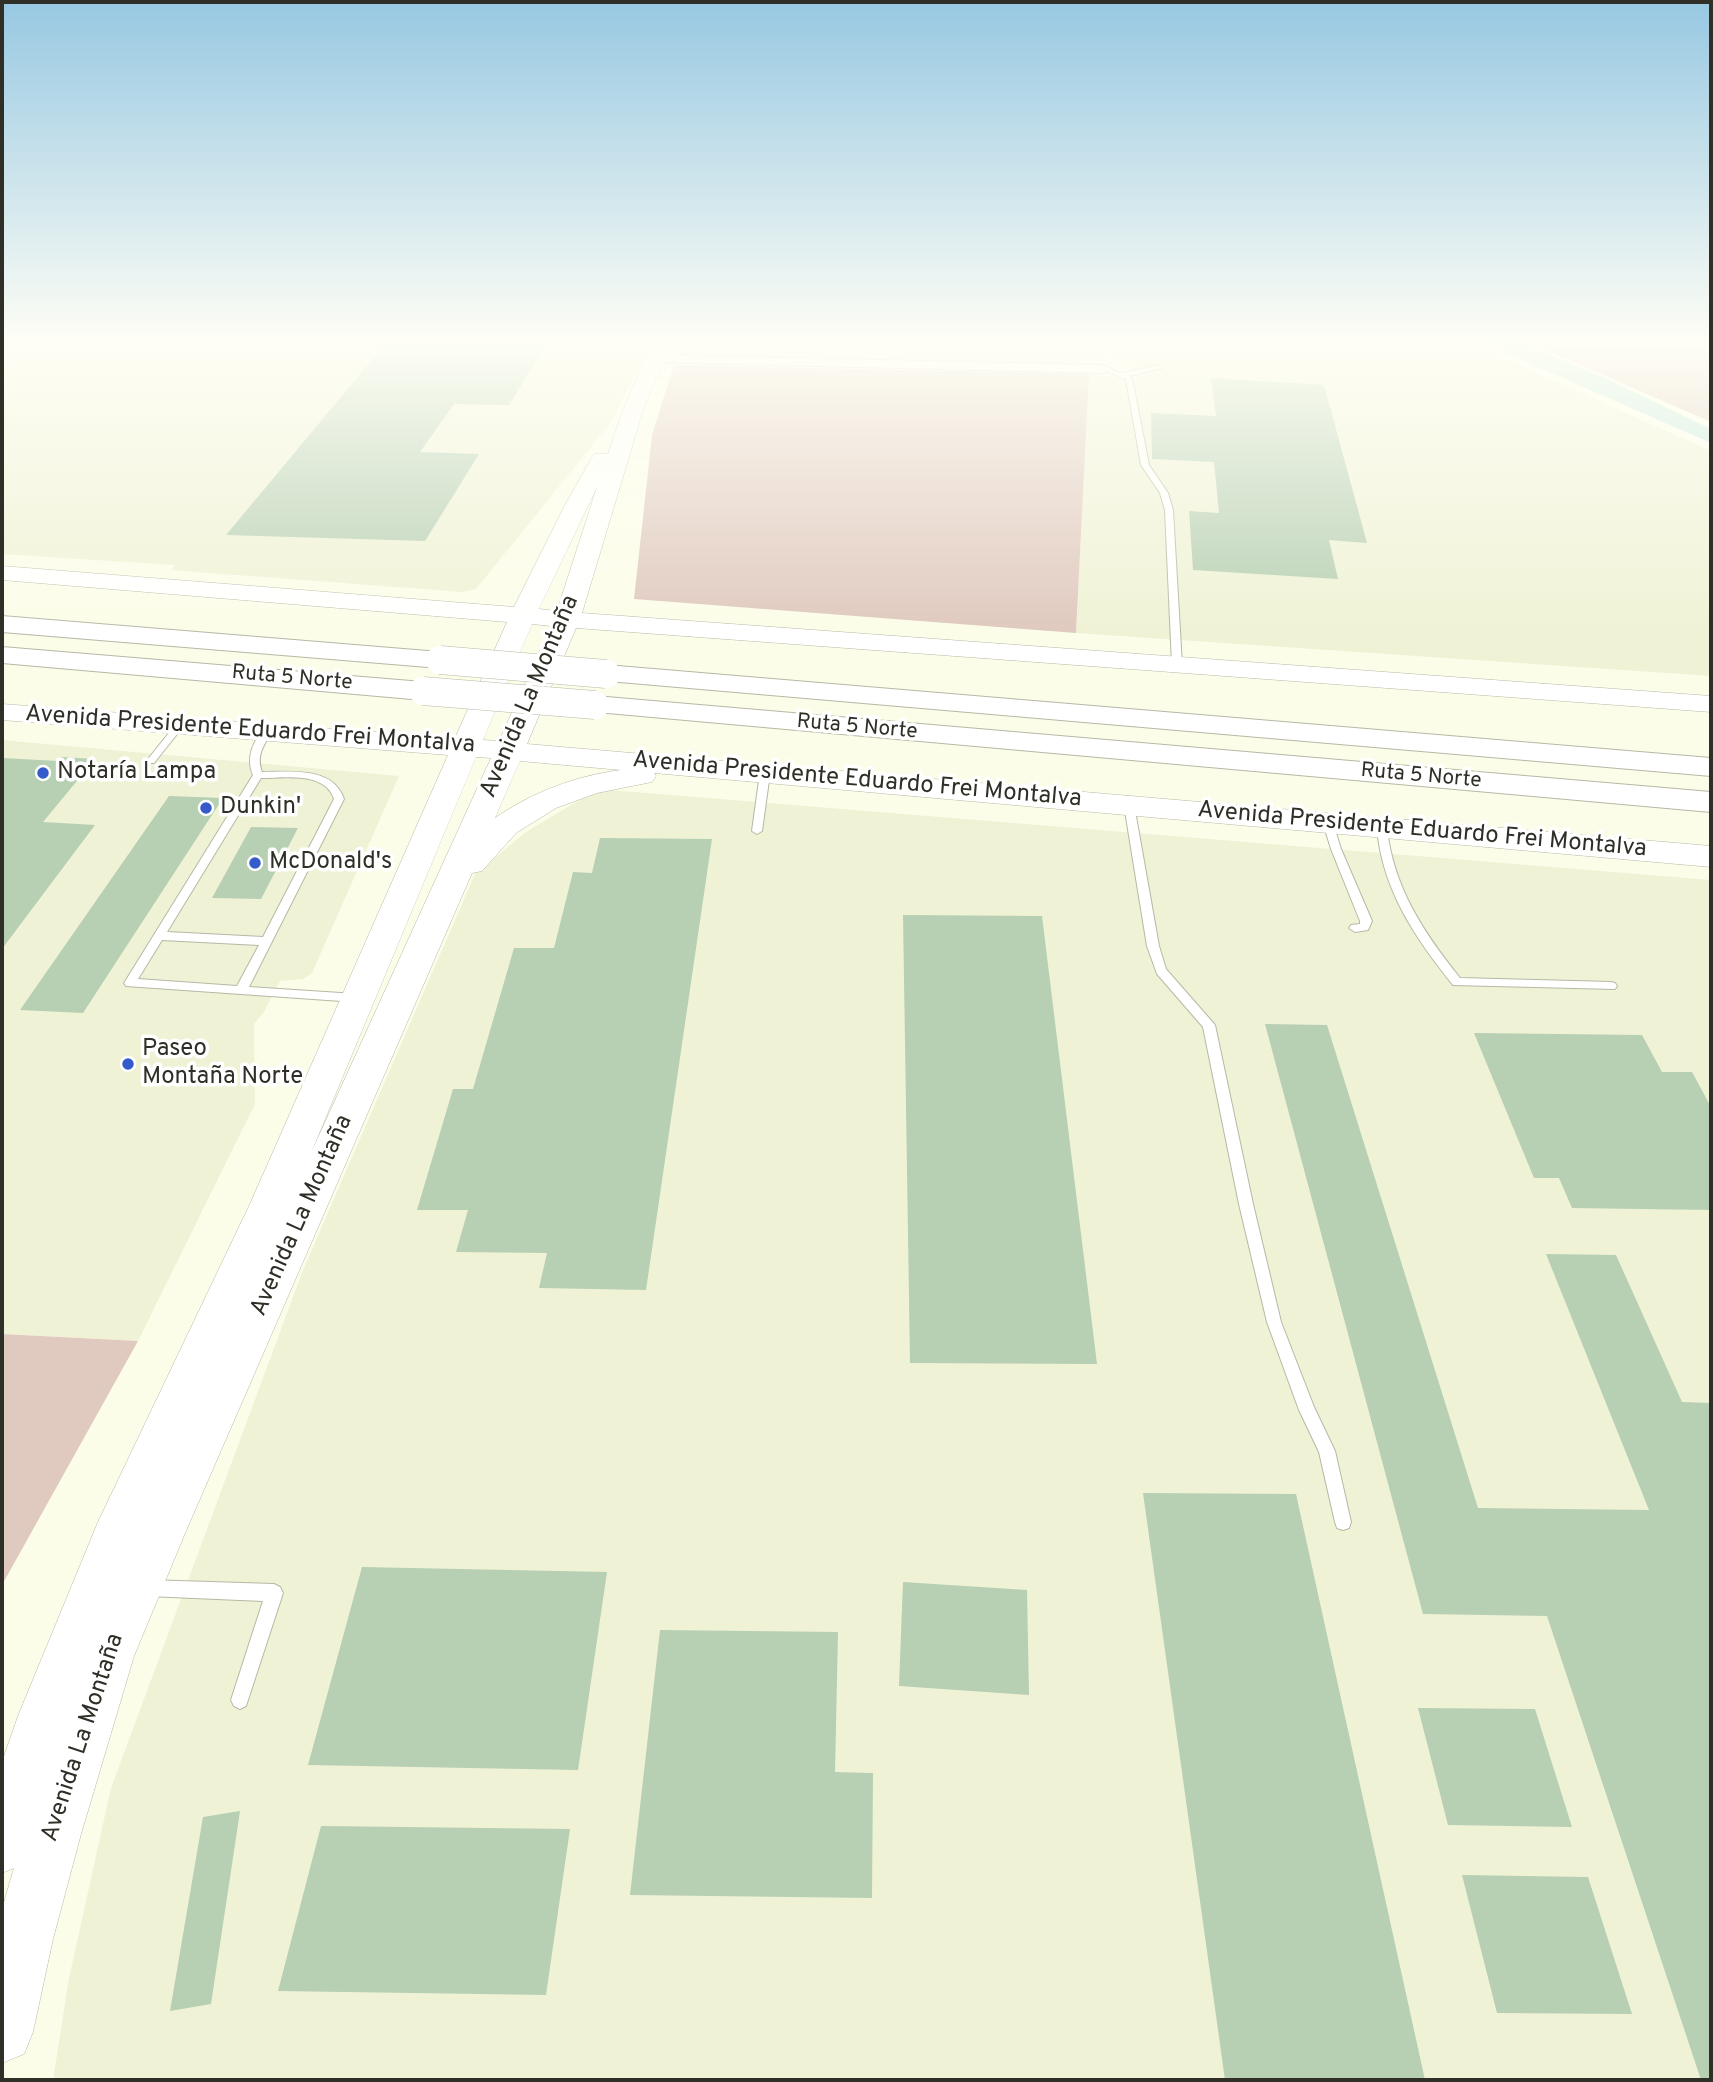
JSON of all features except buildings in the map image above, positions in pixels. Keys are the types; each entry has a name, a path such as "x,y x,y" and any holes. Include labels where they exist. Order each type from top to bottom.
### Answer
{"highway":[{"name":"Ruta 5 Norte","path":"2,624 1711,766"},
{"name":"Ruta 5 Norte","path":"2,654 1711,803"}],"main road":[{"name":"Avenida La Montaña","path":"2,1844 45,1716 80,1624 270,1204 356,998 523,616 575,508 616,438"},
{"name":"Avenida La Montaña","path":"2,2032 23,1939 78,1749 108,1657 136,1588 567,619 623,438"},
{"path":"2,573 523,616 1711,704"},
{"name":"Avenida Presidente Eduardo Frei Montalva","path":"2,712 510,751 1711,857"},
{"path":"441,907 489,841 533,805 585,785 707,768"}],"lane":[{"path":"1140,438 1145,465 1164,493 1169,510 1177,665"},
{"path":"151,761 179,726"},
{"path":"258,775 252,764 253,757 266,733"},
{"path":"757,831 765,773"},
{"path":"258,775 130,983 356,998"},
{"path":"241,990 339,799 338,791 331,783 321,778 258,775"},
{"path":"1129,805 1153,946 1161,971 1209,1025 1246,1204 1274,1322 1307,1410 1327,1451 1343,1522"},
{"path":"1328,823 1366,922 1364,927 1355,928"},
{"path":"1382,828 1386,853 1401,899 1426,945 1457,982 1611,986"},
{"path":"159,936 266,941"},
{"path":"136,1588 274,1593 240,1700"}],"shaded area":[{"path":"2,438 598,438 476,589 462,592 171,570 175,565 2,554"},
{"path":"652,438 1086,438 1076,633 634,599"},
{"path":"1086,438 1682,438 1711,451 1711,676 1076,633"},
{"name":"Paseo Montaña Norte","path":"2,740 399,776 312,973 303,979 280,981 264,1012 254,1024 255,1104 138,1341 2,1334"},
{"path":"598,789 1711,880 1711,2080 53,2080 69,1978 111,1788 303,1270 475,874 526,832"},
{"path":"2,1334 138,1341 2,1585"}],"place":[{"name":"Notaría Lampa","path":"43,773"},
{"name":"Dunkin'","path":"206,808"},
{"name":"McDonald's","path":"255,863"},
{"name":"Paseo Montaña Norte","path":"128,1064"}]}
